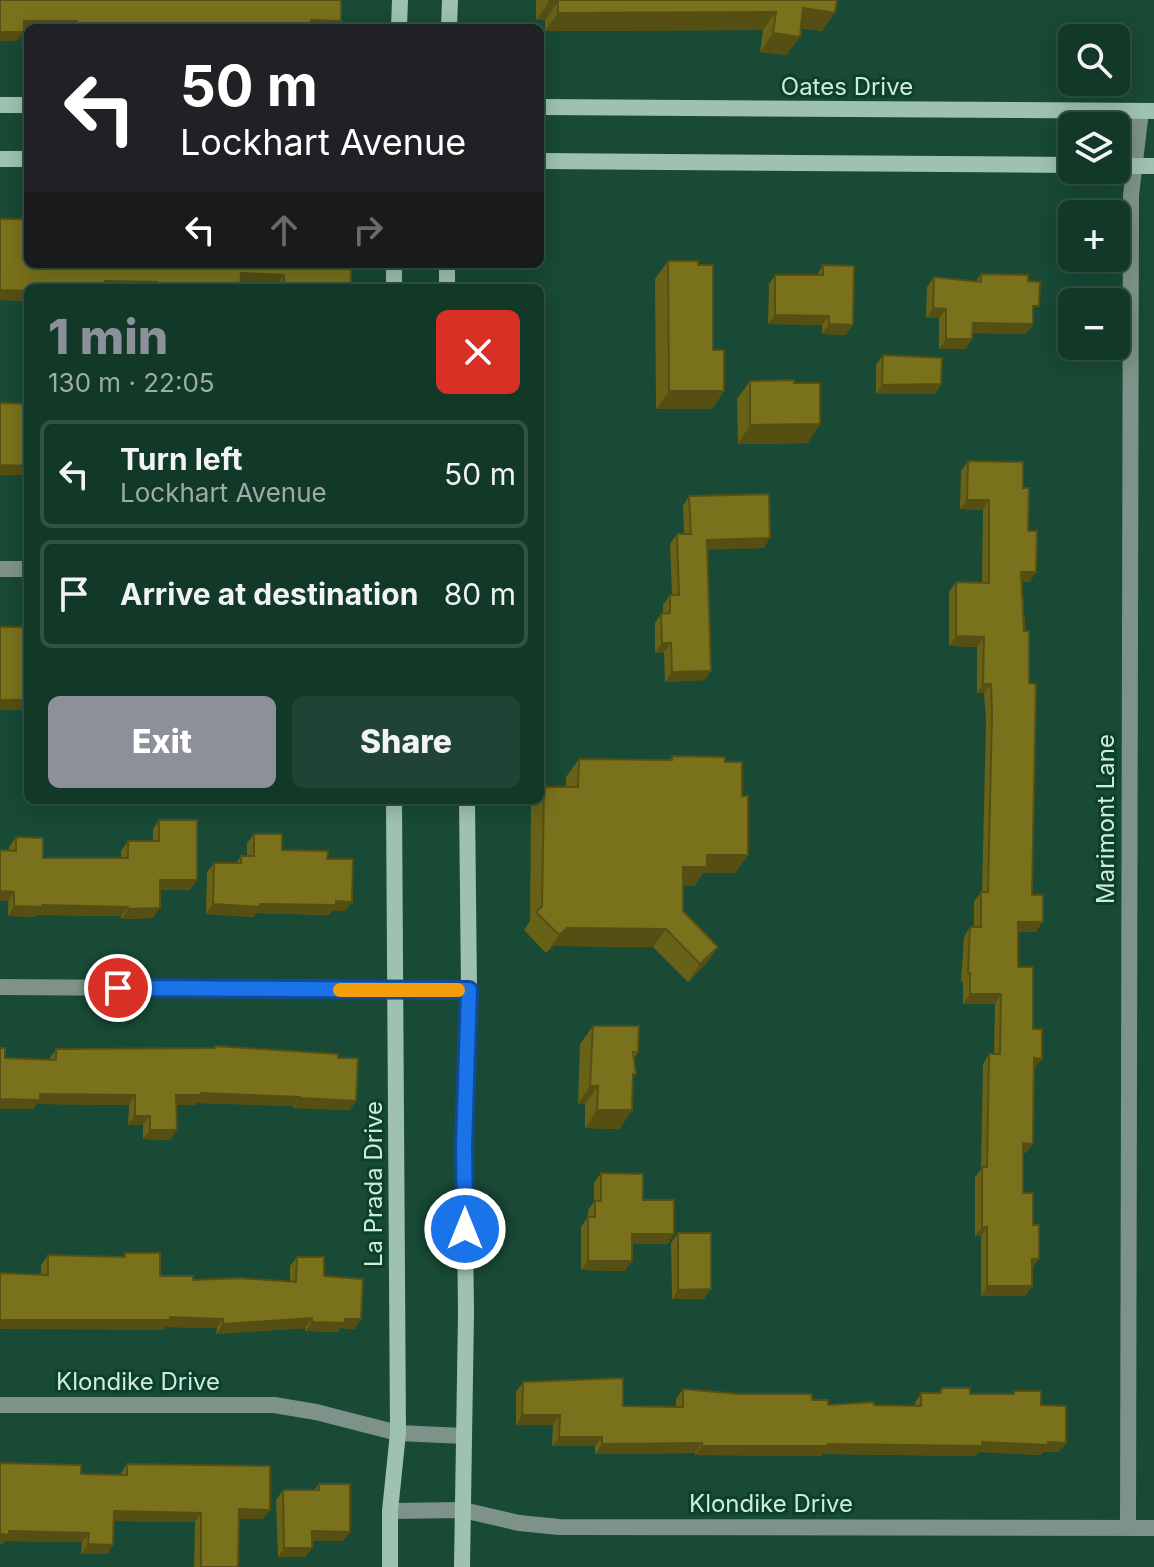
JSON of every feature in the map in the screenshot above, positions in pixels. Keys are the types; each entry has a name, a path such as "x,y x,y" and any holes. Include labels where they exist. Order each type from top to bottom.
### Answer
{"main road":[{"path":"399,24 400,0"},
{"path":"449,24 450,0"},
{"path":"0,105 24,105"},
{"name":"Oates Drive","path":"544,107 1148,111"},
{"path":"0,159 24,159"},
{"path":"544,161 1058,165"},
{"path":"1133,166 1154,166"},
{"name":"La Prada Drive","path":"390,1567 390,1511 398,1433 394,804"},
{"path":"462,1567 464,1144 469,990 467,804"}],"street":[{"name":"Marimont Lane","path":"1128,1527 1130,211 1133,166 1148,111"},
{"path":"0,569 24,569"},
{"path":"0,987 469,990"},
{"name":"Klondike Drive","path":"0,1405 274,1405 316,1412 398,1433 464,1436"},
{"name":"Klondike Drive","path":"390,1511 463,1510 519,1523 559,1527 1154,1528"}],"building":[{"path":"0,0 341,0 341,21 311,20 311,24 77,24 77,21 24,21 24,32 0,32"},
{"path":"549,0 837,0 835,13 803,8 800,37 773,33 776,12 558,13 558,2"},
{"path":"0,219 24,219 24,268 351,268 351,284 284,284 284,275 241,273 240,284 105,281 105,284 24,284 24,291 0,290"},
{"path":"668,261 698,261 698,265 713,265 713,350 724,350 724,391 669,391"},
{"path":"823,265 854,266 853,325 829,324 829,316 775,315 775,275 823,275"},
{"path":"981,274 1028,275 1028,281 1040,282 1039,306 1033,306 1033,324 973,323 972,339 946,339 946,309 933,308 934,277 981,282"},
{"path":"883,355 942,358 941,384 882,385"},
{"path":"794,380 794,383 820,383 820,424 750,425 750,381"},
{"path":"0,403 24,404 24,466 0,465"},
{"path":"968,461 1023,462 1023,488 1029,488 1028,531 1037,531 1036,572 1021,572 1024,631 1029,631 1029,683 1036,684 1032,895 1043,895 1043,922 1018,922 1018,967 1033,967 1033,1029 1042,1029 1042,1059 1034,1058 1033,1144 1023,1143 1023,1193 1033,1193 1033,1225 1039,1225 1039,1259 1032,1259 1032,1286 987,1286 987,1227 982,1227 982,1167 987,1167 989,1054 1000,1054 1001,994 970,994 968,973 970,927 981,927 981,892 988,892 992,713 991,684 983,684 984,637 956,636 956,582 989,583 989,500 967,500"},
{"path":"769,494 770,538 707,540 711,671 672,672 671,643 662,643 661,614 670,613 670,595 679,595 677,534 691,534 689,496"},
{"path":"0,627 24,627 24,700 0,700"},
{"path":"672,756 725,757 725,762 742,762 742,796 748,796 748,855 707,855 707,867 683,867 683,911 718,947 700,964 666,929 567,928 559,935 536,912 542,906 544,787 578,787 579,759 672,760"},
{"path":"159,820 197,820 197,880 160,880 160,908 14,906 14,892 0,891 0,850 16,851 16,837 43,838 43,858 128,858 128,841 159,841"},
{"path":"254,834 282,834 282,850 328,851 327,859 353,859 352,902 336,901 336,905 260,904 260,907 213,904 214,863 241,863 241,856 254,856"},
{"path":"593,1026 639,1026 638,1052 633,1052 636,1074 633,1074 632,1110 597,1110 598,1086 590,1086"},
{"path":"215,1046 358,1058 356,1101 201,1093 176,1095 177,1130 150,1130 150,1116 135,1116 135,1095 40,1094 40,1100 0,1099 0,1048 5,1048 5,1058 56,1060 56,1049"},
{"path":"601,1173 643,1174 643,1200 674,1200 674,1234 632,1234 632,1261 588,1261 588,1217 595,1217 595,1201 601,1201"},
{"path":"678,1233 711,1233 711,1289 678,1290"},
{"path":"125,1253 160,1253 160,1276 193,1276 193,1280 240,1278 296,1282 297,1257 324,1257 324,1276 363,1279 361,1319 345,1319 345,1323 312,1322 312,1318 223,1324 223,1319 170,1317 170,1320 0,1320 0,1273 48,1275 48,1255 125,1257"},
{"path":"623,1378 623,1406 683,1407 683,1389 740,1394 812,1394 812,1400 828,1400 828,1405 874,1402 874,1405 921,1406 921,1393 941,1393 942,1388 970,1388 970,1394 1041,1391 1041,1405 1066,1406 1066,1443 982,1442 982,1446 602,1444 602,1437 559,1437 560,1415 522,1415 523,1382"},
{"path":"0,1463 81,1465 81,1474 127,1475 127,1464 270,1466 270,1510 239,1509 238,1567 201,1567 201,1513 114,1511 113,1545 88,1544 89,1533 9,1531 9,1535 0,1534"},
{"path":"319,1484 350,1484 350,1532 312,1531 312,1548 284,1548 283,1490 319,1490"}],"slow traffic":[{"path":"340,990 458,990"}],"route":[{"path":"118,988 469,990 464,1144 465,1229"}]}
